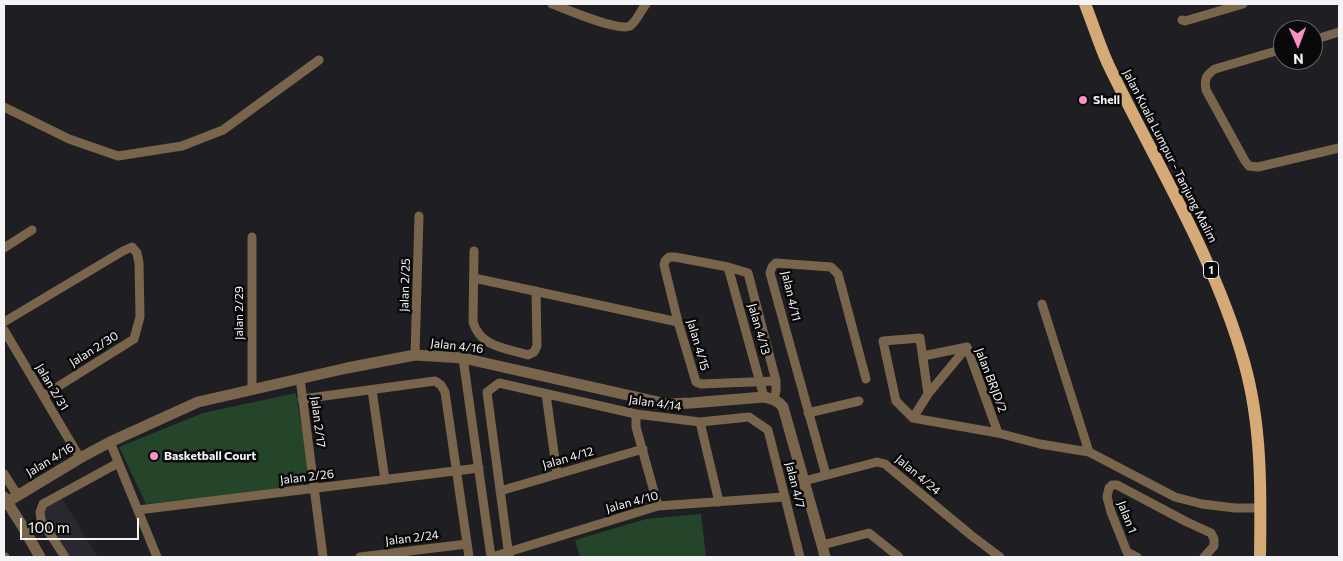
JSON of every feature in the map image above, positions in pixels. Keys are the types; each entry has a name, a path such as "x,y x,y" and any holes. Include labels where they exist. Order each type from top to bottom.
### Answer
{"main road":[{"name":"Jalan Kuala Lumpur - Tanjung Malim","path":"1085,4 1107,61 1202,250 1227,311 1244,363 1254,410 1259,454 1260,557"}],"street":[{"path":"552,4 621,28 632,24 646,4"},
{"path":"1182,20 1243,4"},
{"path":"1323,37 1339,31"},
{"path":"1273,52 1215,69 1208,74 1205,81 1206,90 1244,161 1249,166 1258,167 1339,148"},
{"path":"4,106 69,139 118,156 182,146 223,130 319,60"},
{"name":"Jalan 2/25","path":"415,355 419,216"},
{"path":"4,248 32,230"},
{"name":"Jalan 2/29","path":"252,237 252,390"},
{"name":"Jalan 2/30","path":"4,322 123,251 132,247 137,253 139,263 140,317 134,339 43,396"},
{"path":"474,252 474,322 476,331 487,343 528,354 534,352 537,346 536,291"},
{"name":"Jalan 4/15","path":"728,267 675,257 669,257 665,261 664,265 678,322 695,380 698,384 776,381"},
{"name":"Jalan 4/11","path":"826,475 770,272 776,262 831,267 838,274 866,379"},
{"path":"728,267 748,273 776,381 776,391 769,398 780,402 783,407 825,557"},
{"name":"Jalan 4/13","path":"728,267 761,382 769,398"},
{"path":"474,278 678,322"},
{"path":"1042,304 1089,452"},
{"name":"Jalan 2/31","path":"4,330 80,458"},
{"path":"928,394 920,338 883,341 896,400 913,418 1089,452 1175,497 1210,505 1235,508 1261,508"},
{"path":"913,418 928,394 967,347"},
{"name":"Jalan BRJD/2","path":"922,356 967,347 998,433"},
{"name":"Jalan 4/16","path":"5,500 18,496 110,442 198,402 300,378 415,355 464,358 667,404 769,398"},
{"path":"464,358 492,557"},
{"name":"Jalan 2/17","path":"300,378 323,557"},
{"path":"302,399 434,381 441,385 445,392 469,557"},
{"name":"Jalan 4/14","path":"500,491 487,392 499,383 632,414 700,422 749,417 759,424"},
{"path":"372,390 385,480"},
{"path":"546,394 557,474"},
{"path":"631,396 632,414 658,506"},
{"path":"808,413 859,401"},
{"path":"700,422 719,502"},
{"name":"Jalan 4/7","path":"759,424 768,430 800,557"},
{"path":"110,442 157,557"},
{"name":"Jalan 4/12","path":"500,491 642,449"},
{"name":"Jalan 4/24","path":"804,481 876,462 884,464 1000,557"},
{"path":"65,557 41,520 40,512 43,504 118,463"},
{"name":"Jalan 2/26","path":"138,510 479,468"},
{"path":"4,474 18,496"},
{"name":"Jalan 1","path":"1137,557 1128,552 1107,498 1110,486 1115,484 1211,533 1214,539 1214,546 1204,557"},
{"path":"500,491 509,555"},
{"name":"Jalan 4/10","path":"492,557 509,555 658,506 784,497"},
{"path":"1168,512 1175,497"},
{"path":"5,500 40,557"},
{"path":"822,544 869,533 899,557"},
{"name":"Jalan 2/24","path":"360,557 467,544"}],"shaded area":[{"path":"61,497 98,557 68,557 44,519 45,507"}],"green space":[{"path":"296,393 310,479 301,487 146,504 119,447 203,413"},
{"path":"701,514 706,557 580,557 575,540 646,519"}],"place":[{"name":"Shell","path":"1083,100"},
{"name":"Basketball Court","path":"154,456"}]}
